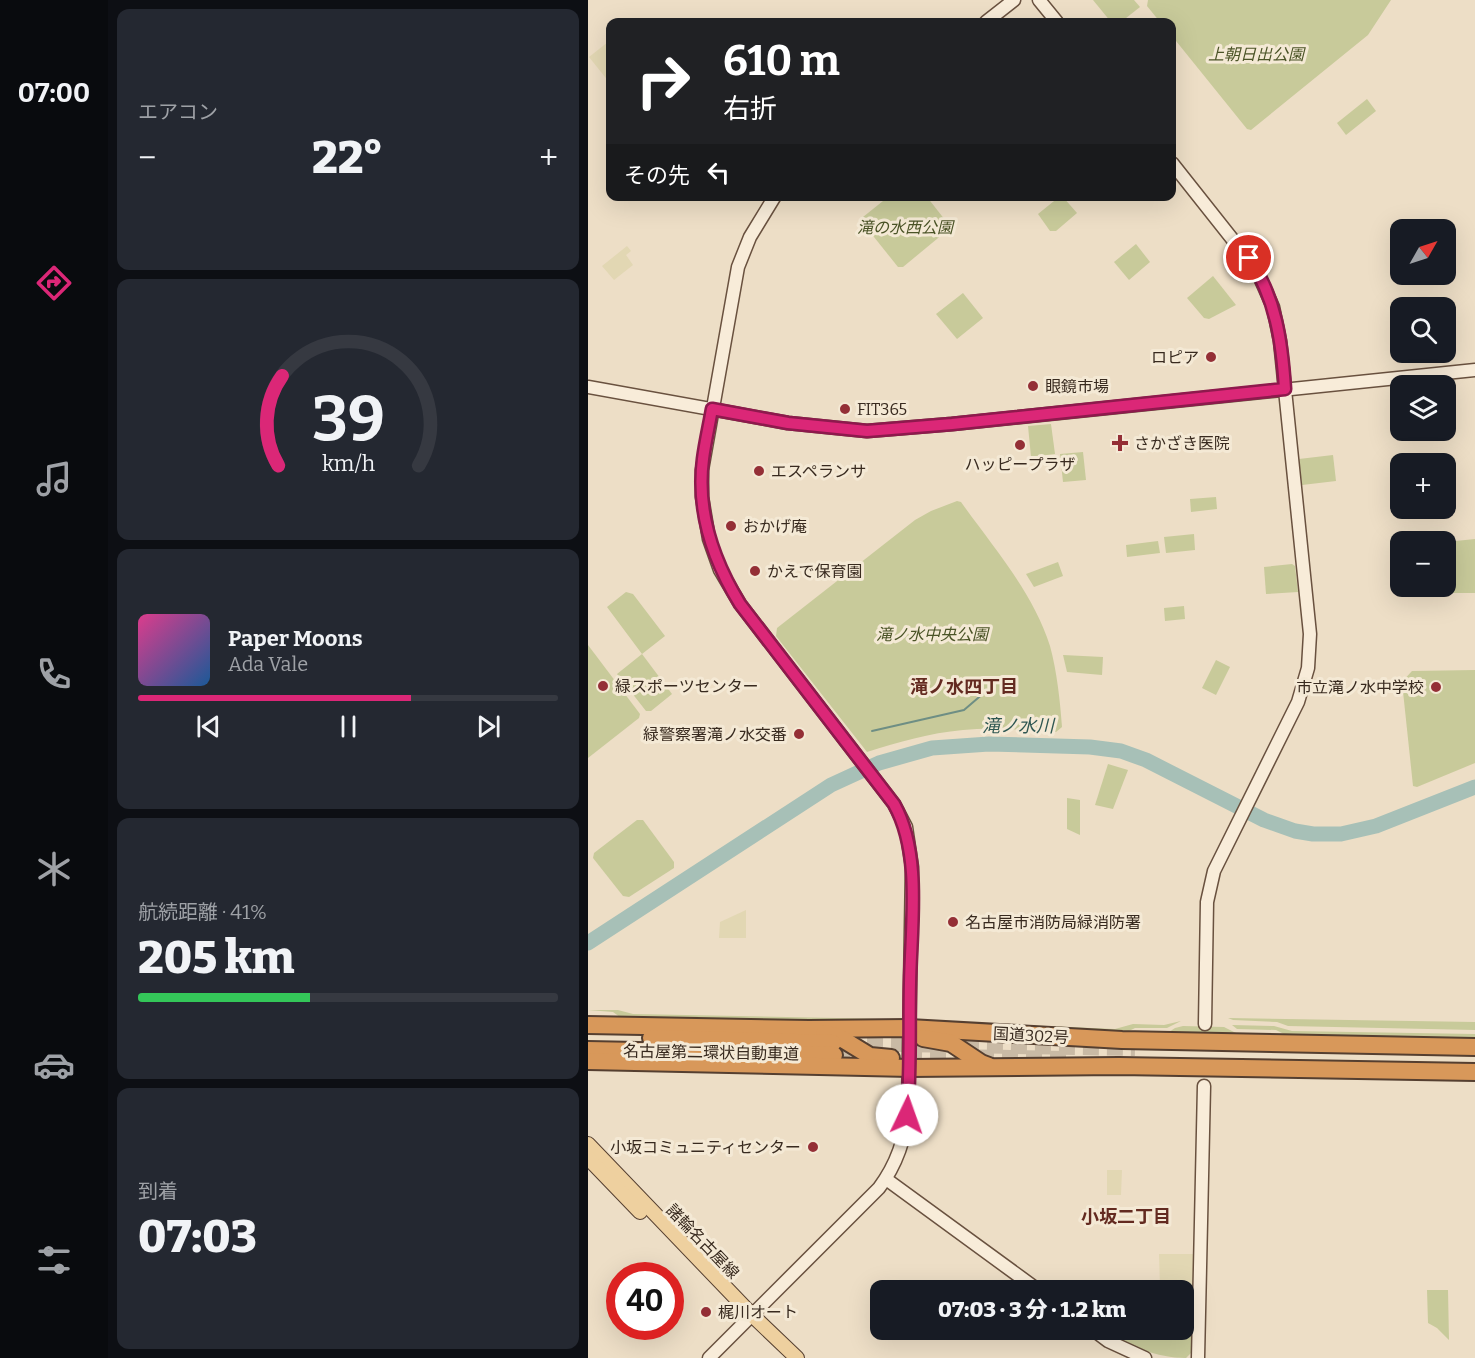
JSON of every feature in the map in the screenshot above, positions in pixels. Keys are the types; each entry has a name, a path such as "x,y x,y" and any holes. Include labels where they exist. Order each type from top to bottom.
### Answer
{"highway":[{"name":"国道302号","path":"588,1026 909,1028 1122,1040 1475,1047"},
{"path":"909,1028 918,1037 951,1043 981,1063 996,1068"},
{"path":"809,1029 839,1037 870,1056 896,1059 910,1068"},
{"name":"名古屋第二環状自動車道","path":"588,1037 646,1044 833,1049"},
{"name":"名古屋第二環状自動車道","path":"588,1050 646,1044"},
{"name":"国道302号","path":"588,1061 910,1068 1119,1066 1475,1072"}],"main road":[{"name":"諸輪名古屋線","path":"588,1144 785,1358"},
{"name":"諸輪名古屋線","path":"588,1158 749,1319 797,1358"}],"street":[{"path":"991,18 1014,0"},
{"path":"1039,0 1054,18"},
{"path":"1176,168 1249,258 1263,282 1276,317 1309,625 1310,653 1298,702 1214,871 1207,902 1205,1024"},
{"path":"709,1358 886,1179 897,1157 906,1130 910,1068 911,853 902,818 867,768 740,604 720,570 709,539 702,497 703,458 738,267 750,237 773,201"},
{"path":"588,387 788,423 867,431 1475,370"},
{"path":"1198,1358 1204,1086"},
{"path":"886,1179 1024,1280"},
{"path":"1107,1340 1145,1358"}],"shaded area":[{"path":"606,44 606,78 589,57"},
{"path":"627,246 631,251 626,255 633,265 614,280 602,266"},
{"path":"746,910 746,938 719,938 720,922"},
{"path":"1107,1170 1122,1170 1121,1195 1107,1195"},
{"path":"1159,1254 1194,1254 1193,1280 1160,1280"}],"green space":[{"path":"1093,0 1134,0 1140,7 1126,18 1108,18"},
{"name":"上朝日出公園","path":"1148,0 1391,0 1368,35 1251,130 1247,129 1176,41 1176,18 1157,18 1147,6"},
{"path":"1367,99 1376,111 1346,135 1337,123"},
{"name":"滝の水西公園","path":"883,201 930,201 949,225 949,229 903,267 898,267 862,222 863,217"},
{"path":"1054,201 1066,201 1077,213 1056,231 1050,231 1038,214"},
{"path":"1136,244 1150,262 1129,280 1114,262"},
{"path":"1213,276 1236,305 1209,319 1204,318 1187,298"},
{"path":"963,293 983,318 957,339 936,314"},
{"path":"1051,424 1055,454 1031,457 1028,426"},
{"path":"1083,452 1086,480 1063,482 1060,454"},
{"path":"1333,455 1336,481 1302,485 1299,459"},
{"path":"1216,497 1217,509 1191,512 1190,499"},
{"name":"滝ノ水中央公園","path":"957,501 961,502 1011,571 1043,626 1055,666 1062,727 1056,732 998,729 950,731 914,738 867,752 776,636 777,628 915,520"},
{"path":"1194,534 1195,550 1166,553 1164,537"},
{"path":"1475,539 1475,593 1456,593 1456,541"},
{"path":"1158,541 1160,553 1127,557 1126,545"},
{"path":"1058,562 1063,576 1034,587 1026,574"},
{"path":"1292,564 1295,566 1298,592 1266,594 1264,567"},
{"path":"626,592 633,594 665,636 642,654 607,607"},
{"path":"1184,606 1185,619 1165,621 1164,608"},
{"name":"緑スポーツセンター","path":"588,645 640,714 639,718 588,758"},
{"path":"642,654 672,694 651,711 646,711 617,674"},
{"path":"1063,655 1103,657 1102,675 1067,672"},
{"path":"1216,660 1230,667 1216,695 1202,688"},
{"path":"1475,670 1475,763 1417,787 1413,786 1402,682 1412,671"},
{"path":"1108,764 1128,770 1113,809 1095,805"},
{"path":"1067,798 1080,800 1080,835 1067,829"},
{"path":"637,820 643,820 674,862 674,868 629,897 623,896 593,858 594,853"},
{"path":"588,1010 618,1010 633,1014 887,1019 887,1024 624,1020 613,1012"},
{"path":"1228,1018 1475,1022 1475,1030 1288,1026 1277,1022"},
{"path":"933,1021 1115,1029 1133,1024 1164,1025 1181,1021 1167,1028 1135,1028 1123,1034 933,1025"},
{"path":"1232,1025 1274,1026 1292,1031 1475,1034 1475,1042 1292,1038 1276,1030 1237,1029"},
{"path":"1183,1026 1224,1027 1236,1033 1272,1035 1140,1033 1169,1032"},
{"path":"1427,1290 1448,1290 1449,1340 1428,1323"},
{"path":"1121,1340 1192,1340 1192,1352 1186,1358 1164,1356"}],"waterway":[{"path":"872,731 964,710 985,692"},
{"name":"滝ノ水川","path":"588,943 831,785 879,763 932,748 989,744 1090,747 1121,751 1146,760 1264,820 1295,831 1313,834 1341,834 1376,826 1475,787"}],"tunnel":[{"path":"843,1043 1135,1048"},
{"path":"834,1055 1069,1059"}],"place":[{"name":"ロピア","path":"1211,357"},
{"name":"眼鏡市場","path":"1033,386"},
{"name":"FIT365","path":"845,409"},
{"name":"さかざき医院","path":"1120,443"},
{"name":"ハッピープラザ","path":"1020,445"},
{"name":"エスペランサ","path":"759,471"},
{"name":"おかげ庵","path":"731,526"},
{"name":"かえで保育園","path":"755,571"},
{"name":"緑スポーツセンター","path":"603,686"},
{"name":"市立滝ノ水中学校","path":"1436,687"},
{"name":"緑警察署滝ノ水交番","path":"799,734"},
{"name":"名古屋市消防局緑消防署","path":"953,922"},
{"name":"小坂コミュニティセンター","path":"813,1147"},
{"name":"梶川オート","path":"706,1312"}],"district":[{"name":"滝ノ水四丁目","path":"964,687"},
{"name":"小坂二丁目","path":"1126,1217"}],"route":[{"path":"907,1115 910,1068 912,867 906,827 894,804 740,604 720,570 709,539 702,497 703,458 712,409 788,423 867,431 1285,389 1276,317 1269,294 1249,258"}]}
